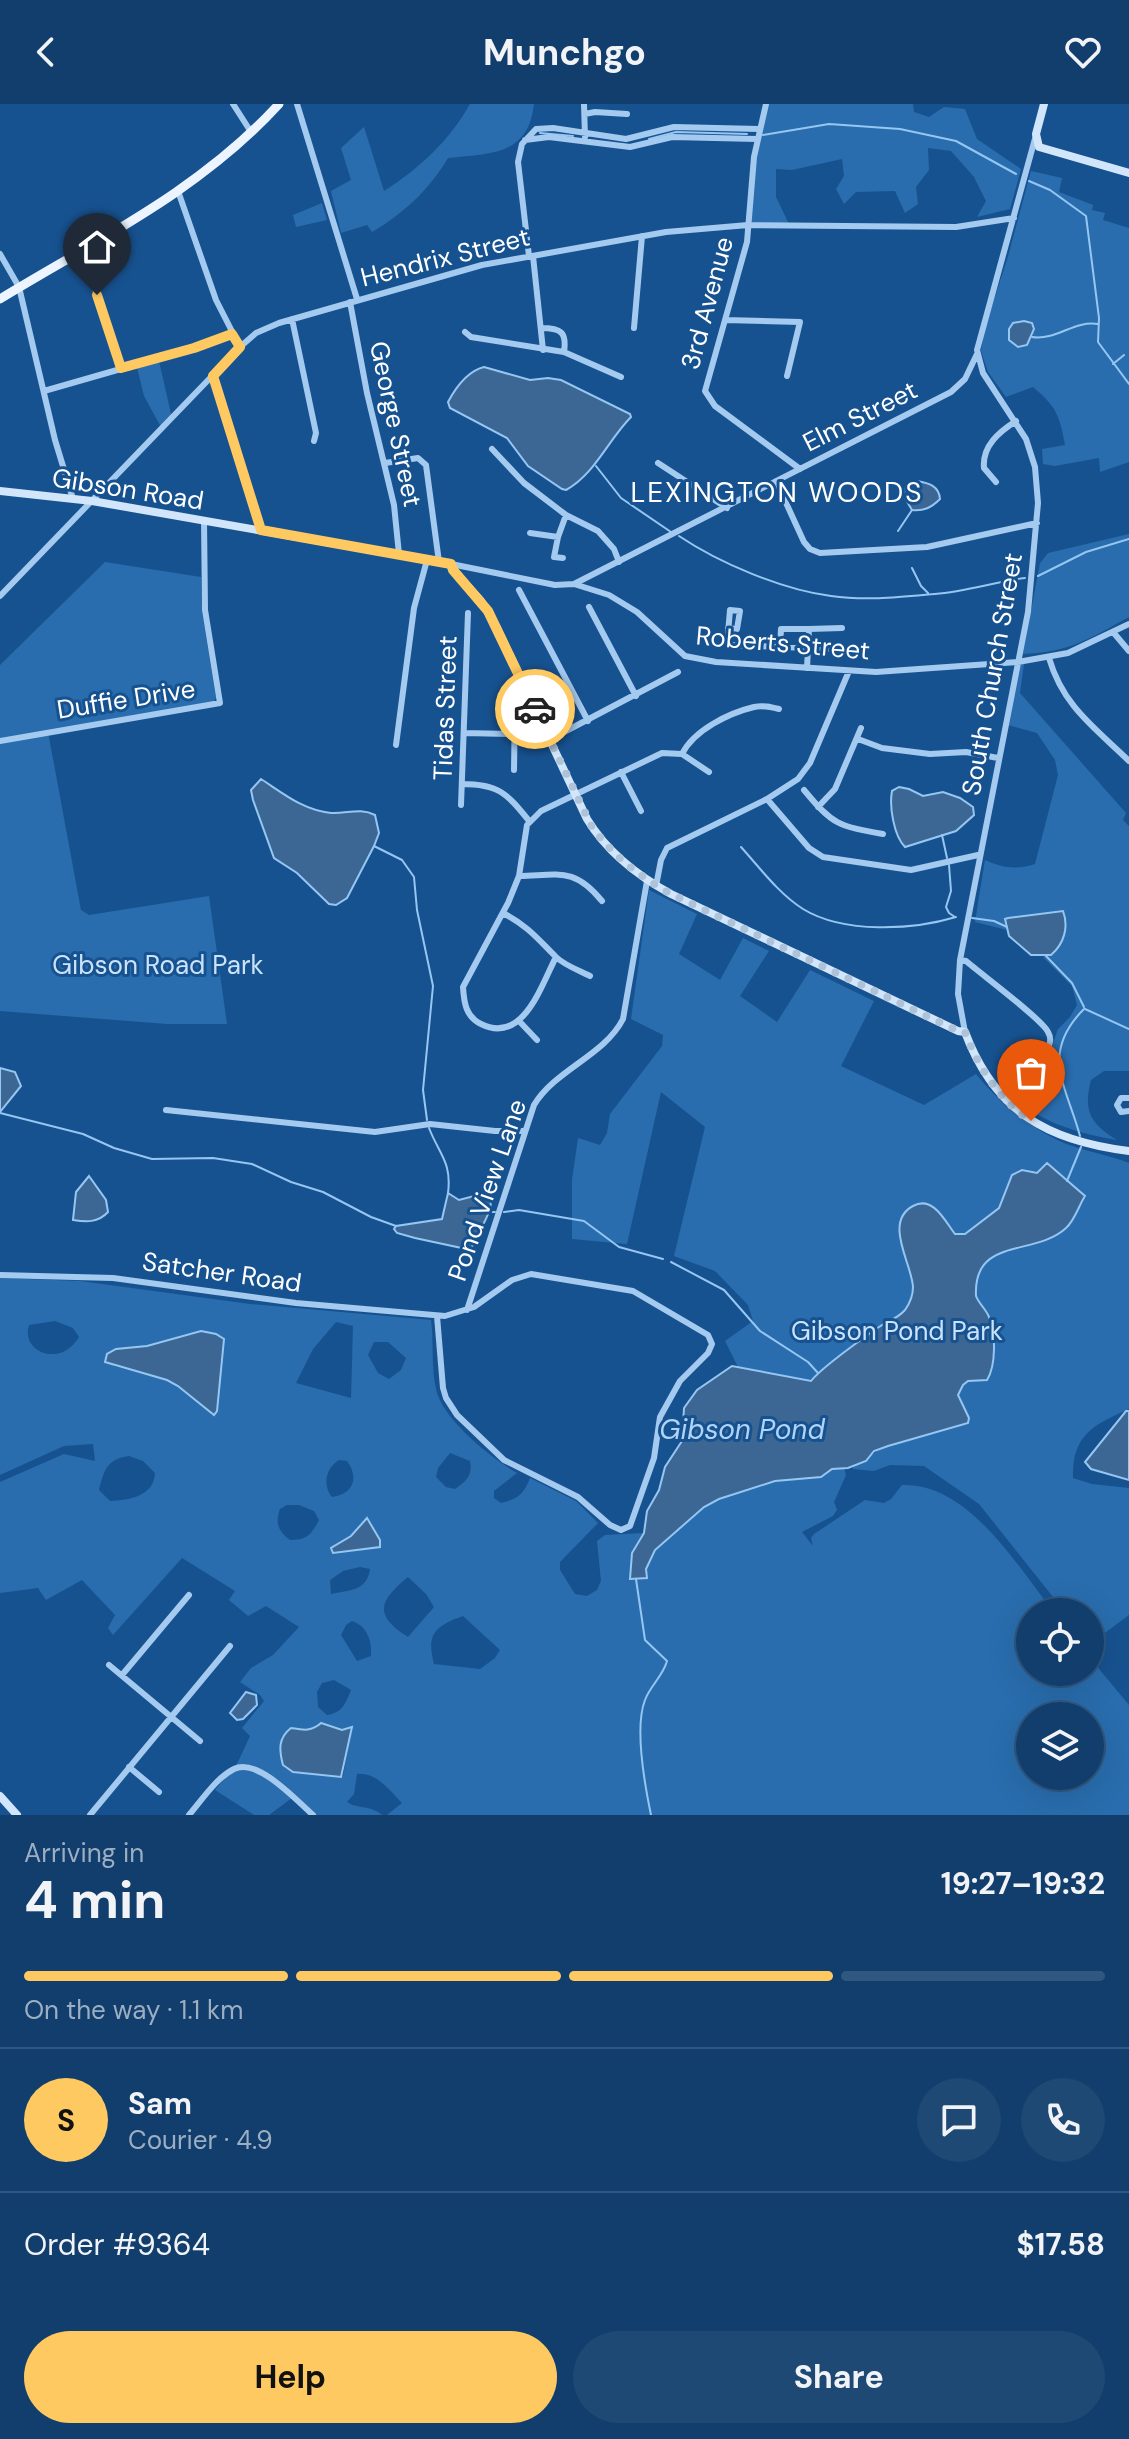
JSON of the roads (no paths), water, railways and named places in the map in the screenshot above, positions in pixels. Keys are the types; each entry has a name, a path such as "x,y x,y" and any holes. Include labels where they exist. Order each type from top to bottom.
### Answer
{"main road":[{"path":"0,299 131,223 178,191 251,132 279,104"}],"street":[{"path":"233,104 251,132"},
{"name":"George Street","path":"297,104 354,301 367,393 394,505 399,554"},
{"path":"584,104 585,137"},
{"name":"3rd Avenue","path":"766,104 757,139 747,242 705,387 706,396 715,406 800,469"},
{"path":"977,354 1044,104"},
{"path":"585,114 627,114"},
{"path":"585,137 626,139 674,127 759,129"},
{"path":"543,350 518,162 525,140 539,129 630,147 672,137 757,139"},
{"path":"1036,134 1038,146 1044,150 1129,173"},
{"path":"1030,158 1044,150"},
{"path":"178,191 216,300 240,347"},
{"name":"Hendrix Street","path":"0,596 240,347 261,330 446,274 685,229 748,225 956,227 1014,218"},
{"path":"634,328 642,236"},
{"path":"80,253 89,270 121,368"},
{"path":"0,254 19,287 73,499"},
{"path":"292,319 316,433 314,441"},
{"path":"725,320 800,322 787,376"},
{"path":"541,328 554,328 562,332 566,338 564,352"},
{"path":"465,332 471,337 564,352 621,377"},
{"path":"44,391 232,334"},
{"name":"South Church Street","path":"965,1032 958,994 960,960 978,855 1028,612 1037,523 1035,467 1026,439 983,373 977,354"},
{"name":"Elm Street","path":"574,584 951,392 965,379 977,354"},
{"path":"213,376 261,530"},
{"path":"996,482 984,468 984,455 994,439 1016,421"},
{"path":"492,449 524,483 566,515 598,531 614,549 619,562"},
{"path":"385,463 418,458 424,461 439,562"},
{"path":"658,463 727,508"},
{"path":"776,481 804,542 820,553 927,547 1037,523"},
{"name":"Gibson Road","path":"0,491 92,501 451,564"},
{"path":"563,558 554,557 566,515"},
{"name":"Duffie Drive","path":"0,741 220,703 205,610 204,520"},
{"path":"530,533 558,537"},
{"path":"396,745 410,630 427,560"},
{"path":"451,564 488,611 575,796 604,843 651,883 965,1032 986,1075 1006,1101 1031,1121 1062,1137 1129,1151"},
{"name":"Roberts Street","path":"451,564 555,585 574,584 609,595 630,606 685,656 725,663 894,672 1018,662 1049,658 1081,648 1129,624"},
{"path":"519,590 588,721"},
{"path":"589,607 636,696"},
{"name":"Tidas Street","path":"461,805 468,613"},
{"path":"725,663 728,628"},
{"path":"780,647 781,629 842,628"},
{"path":"807,668 809,629"},
{"path":"1113,632 1129,651"},
{"path":"727,645 839,649"},
{"path":"1049,658 1058,685 1067,699 1129,761"},
{"name":"Pond View Lane","path":"467,1310 534,1105 543,1093 611,1036 623,1019 651,883 667,848 794,783 806,769 849,671"},
{"path":"549,740 678,672"},
{"path":"514,770 515,705"},
{"path":"682,754 696,733 715,724 754,707 779,709"},
{"path":"818,807 831,795 861,728"},
{"path":"464,733 514,734"},
{"path":"858,739 930,754 966,752 998,758"},
{"path":"556,957 520,1022 492,1030 474,1021 464,1005 463,987 519,876 527,825 541,811 655,755 682,754 709,772"},
{"path":"621,772 641,811"},
{"path":"462,784 487,784 505,792 530,822"},
{"path":"804,790 839,825 883,834"},
{"path":"767,799 809,848 823,857 911,870 978,855"},
{"path":"519,876 569,875 586,882 602,901"},
{"path":"503,913 525,925 556,957 590,976"},
{"path":"960,960 966,961 1038,1021 1049,1035 1046,1051 1006,1101"},
{"path":"520,1022 537,1040"},
{"path":"1129,1098 1121,1098 1117,1105 1121,1112 1129,1111"},
{"path":"166,1110 375,1132 425,1124 525,1131"},
{"name":"Pond View Lane","path":"531,1274 633,1291 710,1337 712,1344 709,1350 687,1371 660,1417 654,1458 635,1517 628,1528 621,1530 614,1527 578,1497 512,1466 467,1426 451,1407 443,1388 437,1316 467,1310 482,1303 512,1280 531,1274"},
{"name":"Satcher Road","path":"0,1275 113,1278 296,1303 437,1316"},
{"path":"122,1675 189,1595"},
{"path":"90,1815 230,1646"},
{"path":"109,1665 200,1741"},
{"path":"189,1815 223,1777 235,1768 245,1766 268,1777 313,1815"},
{"path":"129,1767 159,1792"},
{"path":"0,1796 17,1815"}],"water":[{"path":"1013,323 1032,323 1034,329 1027,345 1018,347 1009,340 1009,329"},
{"path":"484,367 530,380 561,380 631,417 585,475 566,490 562,489 528,466 507,438 450,408 448,402 459,385"},
{"path":"917,481 933,486 940,499 927,508 912,510 903,495 907,484"},
{"path":"261,779 311,809 331,813 359,811 375,815 379,833 347,898 336,905 329,904 297,873 274,858 251,790"},
{"path":"899,787 923,796 943,792 960,798 973,807 974,815 956,831 905,847 895,829 892,813 892,791"},
{"path":"1063,911 1064,935 1051,955 1031,955 1009,936 1005,919"},
{"path":"0,1068 15,1072 21,1086 0,1112"},
{"name":"Gibson Pond","path":"1047,1163 1085,1196 1072,1221 1053,1237 1008,1250 984,1264 978,1277 976,1296 991,1324 993,1358 987,1380 968,1381 958,1395 969,1418 968,1423 874,1451 866,1461 848,1468 832,1469 821,1477 775,1481 719,1499 704,1507 655,1550 646,1569 647,1578 630,1579 632,1553 644,1533 647,1511 659,1490 665,1467 682,1441 684,1408 697,1390 732,1366 811,1381 843,1353 899,1316 908,1305 913,1287 901,1244 900,1222 904,1213 913,1206 927,1204 938,1211 955,1234 965,1234 999,1208 1012,1175 1022,1170 1037,1173"},
{"path":"89,1176 106,1200 108,1212 96,1220 73,1220 76,1192"},
{"path":"490,1192 488,1214 471,1250 415,1238 397,1233 394,1229 396,1226 442,1219 448,1193 459,1200"},
{"path":"201,1331 224,1339 217,1411 214,1415 167,1380 105,1362 107,1354 116,1349 147,1346"},
{"path":"1129,1411 1129,1480 1091,1469 1085,1462"},
{"path":"367,1518 380,1540 380,1547 333,1553 331,1548 351,1536"},
{"path":"246,1692 256,1695 257,1705 243,1719 237,1720 230,1713"},
{"path":"321,1723 342,1730 352,1727 341,1777 293,1772 283,1765 281,1745 287,1732 291,1728 310,1729"}],"waterway":[{"path":"763,135 829,124 900,129 956,141 1016,174"},
{"path":"649,139 676,132 747,134"},
{"path":"540,133 573,136"},
{"path":"1029,181 1050,190 1086,216 1099,318 1098,342 1129,384"},
{"path":"1032,337 1098,324"},
{"path":"1113,364 1124,355"},
{"path":"596,466 621,498 671,532"},
{"path":"898,531 912,510"},
{"path":"679,536 752,574 793,588 831,596 870,598 935,594 1025,578"},
{"path":"1038,576 1086,552 1129,539"},
{"path":"912,568 928,593"},
{"path":"942,835 947,858"},
{"path":"374,846 402,860 414,877 417,910 433,986 423,1090 427,1120"},
{"path":"741,847 786,896 803,909 838,923 900,927 956,917"},
{"path":"949,865 951,891 946,907 955,917"},
{"path":"972,918 994,921 1007,927"},
{"path":"1046,956 1072,983 1084,1007"},
{"path":"1080,1136 1060,1071 1060,1056 1070,1025 1084,1009"},
{"path":"1085,1009 1129,1029"},
{"path":"0,1113 83,1134 114,1148 152,1159 213,1158 252,1164 396,1226"},
{"path":"429,1128 446,1166 448,1193"},
{"path":"1067,1181 1081,1147"},
{"path":"504,1212 519,1210 584,1221 619,1247 663,1259"},
{"path":"489,1212 495,1212"},
{"path":"671,1262 724,1290 760,1331 808,1362 818,1373"},
{"path":"636,1579 645,1640 667,1661 647,1695 640,1726 651,1815"}],"district":[{"name":"LEXINGTON WOODS","path":"777,492"}],"park label":[{"name":"Gibson Road Park","path":"158,965"},
{"name":"Gibson Pond Park","path":"897,1331"}]}
